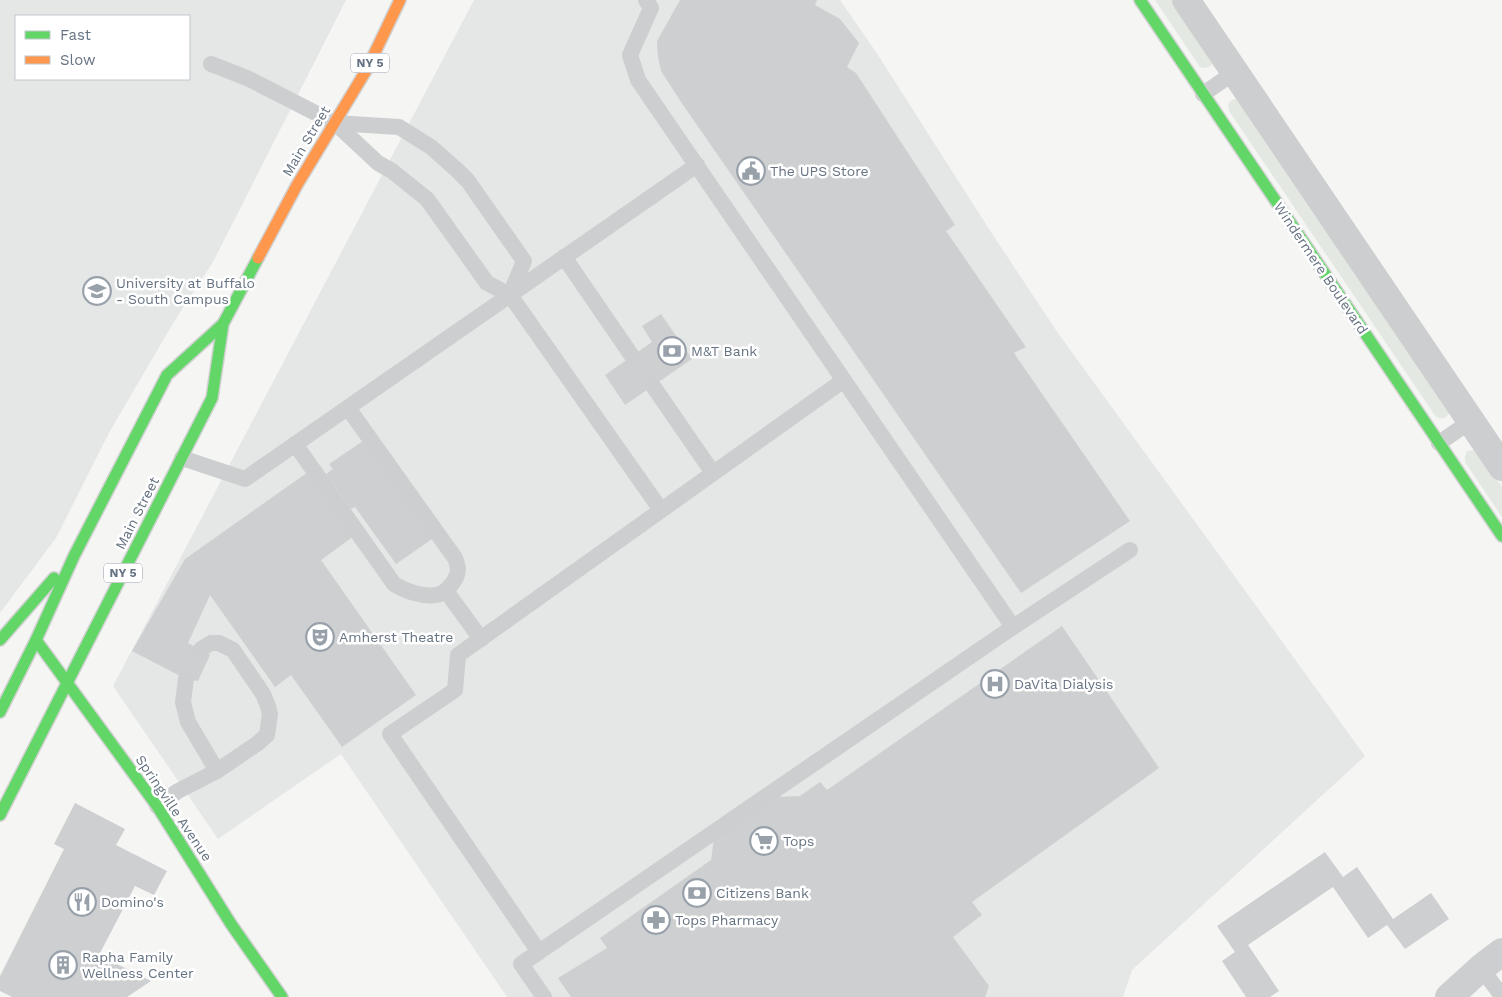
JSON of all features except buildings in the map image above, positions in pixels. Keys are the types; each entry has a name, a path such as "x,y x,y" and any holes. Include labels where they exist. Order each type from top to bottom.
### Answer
{"main road":[{"name":"Main Street","path":"0,815 212,398 223,324 297,185 367,69 400,0"},
{"name":"Windermere Boulevard","path":"1140,0 1502,536"},
{"name":"Main Street","path":"0,712 36,640 74,556 167,375 223,324"},
{"path":"0,640 74,556"},
{"name":"Springville Avenue","path":"36,640 157,806 231,924 282,997"}],"street":[{"path":"1186,0 1502,467"},
{"path":"1449,997 1491,960"}],"lane":[{"path":"646,0 651,8 630,55 638,80 1013,627"},
{"path":"211,64 247,78 335,122 378,163 392,171 427,199 487,282 510,295 661,510"},
{"path":"1203,94 1235,72"},
{"path":"335,122 399,127 431,147 457,170 468,181 524,261 510,295"},
{"path":"182,458 245,478 698,165"},
{"path":"564,258 632,356"},
{"path":"539,952 390,734 455,690 458,655 844,380"},
{"path":"652,386 713,473"},
{"path":"295,444 394,584 403,590 415,594 436,595 446,591 454,581 458,569 455,558 348,408"},
{"path":"1439,443 1471,421"},
{"path":"544,997 521,964 1013,627 1130,550"},
{"path":"446,591 481,639"},
{"path":"157,806 178,791 217,771 258,743 266,735 270,714 268,706 263,694 233,650 219,643 211,644 201,649"},
{"path":"186,680 183,702 188,722 217,771"},
{"path":"1491,960 1502,996"}],"shaded area":[{"name":"University at Buffalo - South Campus","path":"0,0 346,0 213,262 175,320 110,431 56,538 0,613"},
{"path":"474,0 840,0 876,52 1058,333 1365,756 1132,970 1123,997 507,997 341,754 218,839 113,686"},
{"path":"1155,0 1174,0 1213,63 1210,66 1206,68 1200,67"},
{"path":"1237,98 1448,409 1449,414 1446,417 1436,417 1229,111 1228,104"},
{"path":"1474,450 1479,453 1502,487 1502,517 1465,462 1467,451"}],"traffic: fast":[{"path":"1140,0 1502,536"},
{"path":"0,815 212,398 223,324 258,258"},
{"path":"0,712 36,640 74,556 167,375 223,324"},
{"path":"0,640 54,578"},
{"path":"36,640 157,806 231,924 282,997"}],"traffic: slow":[{"path":"258,258 297,185 367,69 400,0"}],"place":[{"name":"The UPS Store","path":"751,171"},
{"name":"University at Buffalo - South Campus","path":"97,291"},
{"name":"M&T Bank","path":"672,351"},
{"name":"Amherst Theatre","path":"320,637"},
{"name":"DaVita Dialysis","path":"995,684"},
{"name":"Tops","path":"764,841"},
{"name":"Citizens Bank","path":"697,893"},
{"name":"Domino's","path":"82,902"},
{"name":"Tops Pharmacy","path":"656,920"},
{"name":"Rapha Family Wellness Center","path":"63,965"}]}
